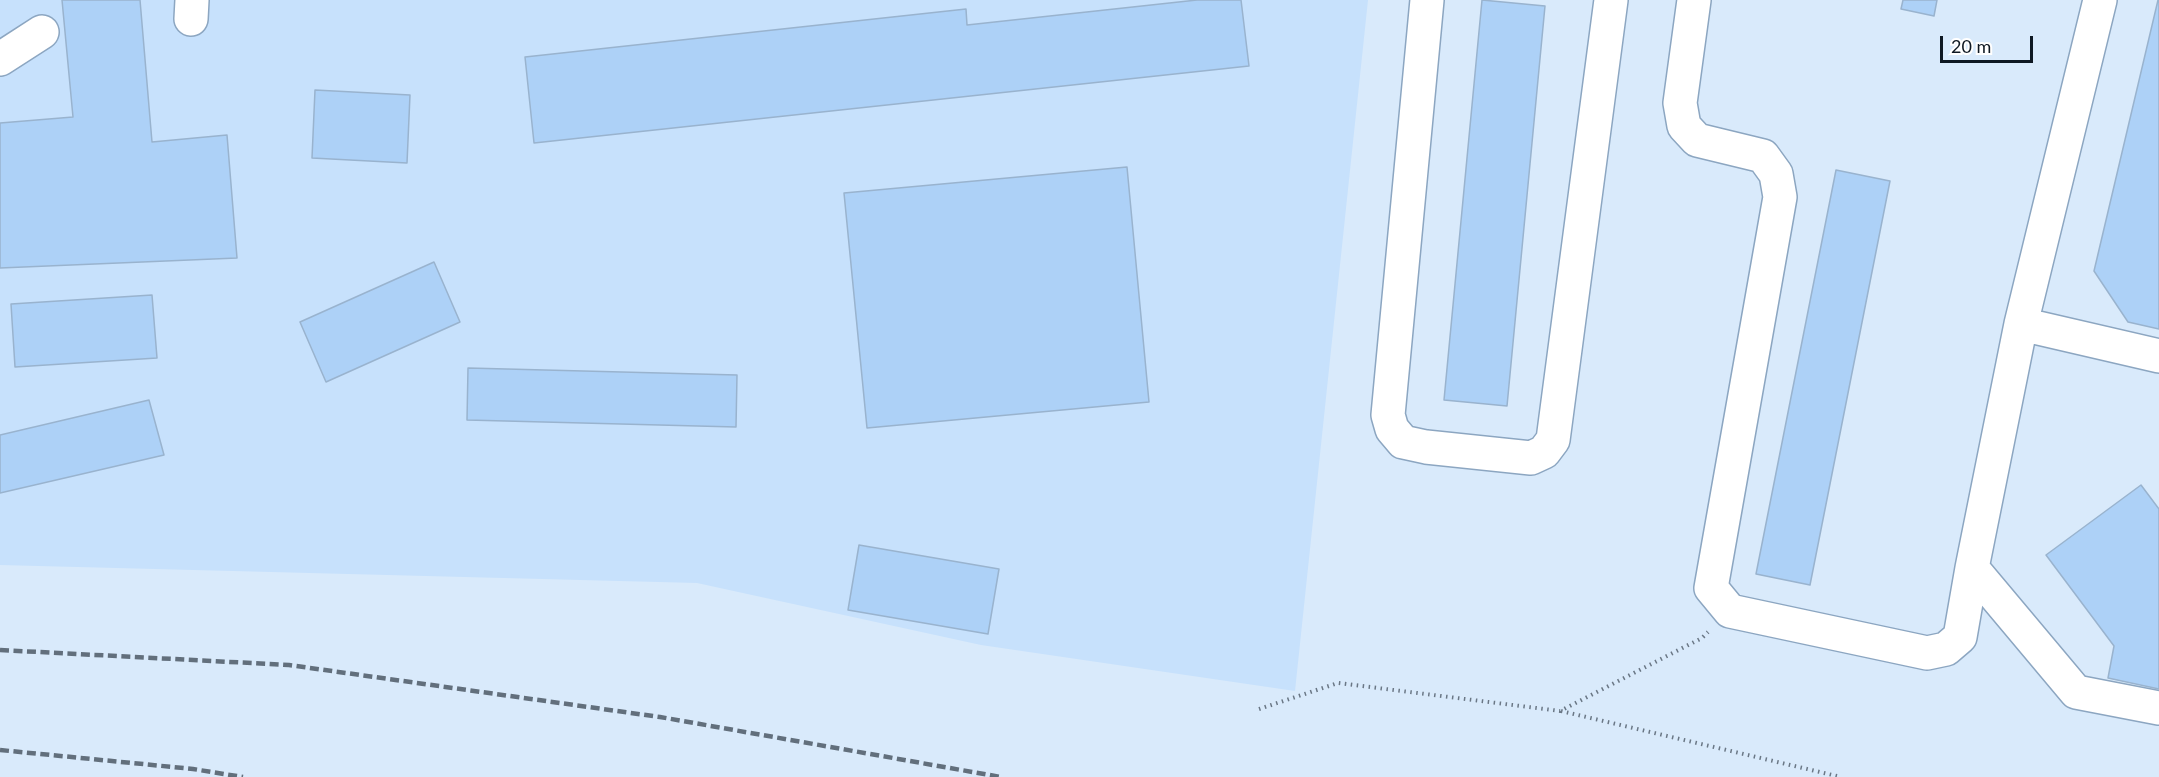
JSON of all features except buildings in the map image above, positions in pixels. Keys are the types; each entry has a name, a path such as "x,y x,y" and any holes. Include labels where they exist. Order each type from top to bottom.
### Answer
{"street":[{"path":"1427,0 1388,415 1392,429 1403,442 1426,447 1531,458 1544,452 1553,440 1611,0"},
{"path":"1695,0 1680,103 1684,126 1697,140 1763,156 1776,174 1780,197 1712,588 1730,611 1927,653 1946,649 1960,638 2021,324 2100,0"},
{"path":"0,59 42,32"},
{"path":"2021,324 2159,356"},
{"path":"1972,568 2076,692 2159,708"}],"path":[{"path":"1560,711 1702,638 1730,611"},
{"path":"1259,709 1338,683 1560,711 1841,777"}],"shaded area":[{"path":"0,0 1368,0 1295,691 981,645 697,583 0,565"}],"railway":[{"path":"0,650 289,665 660,717 1001,777"},
{"path":"0,750 193,769 243,777"}]}
